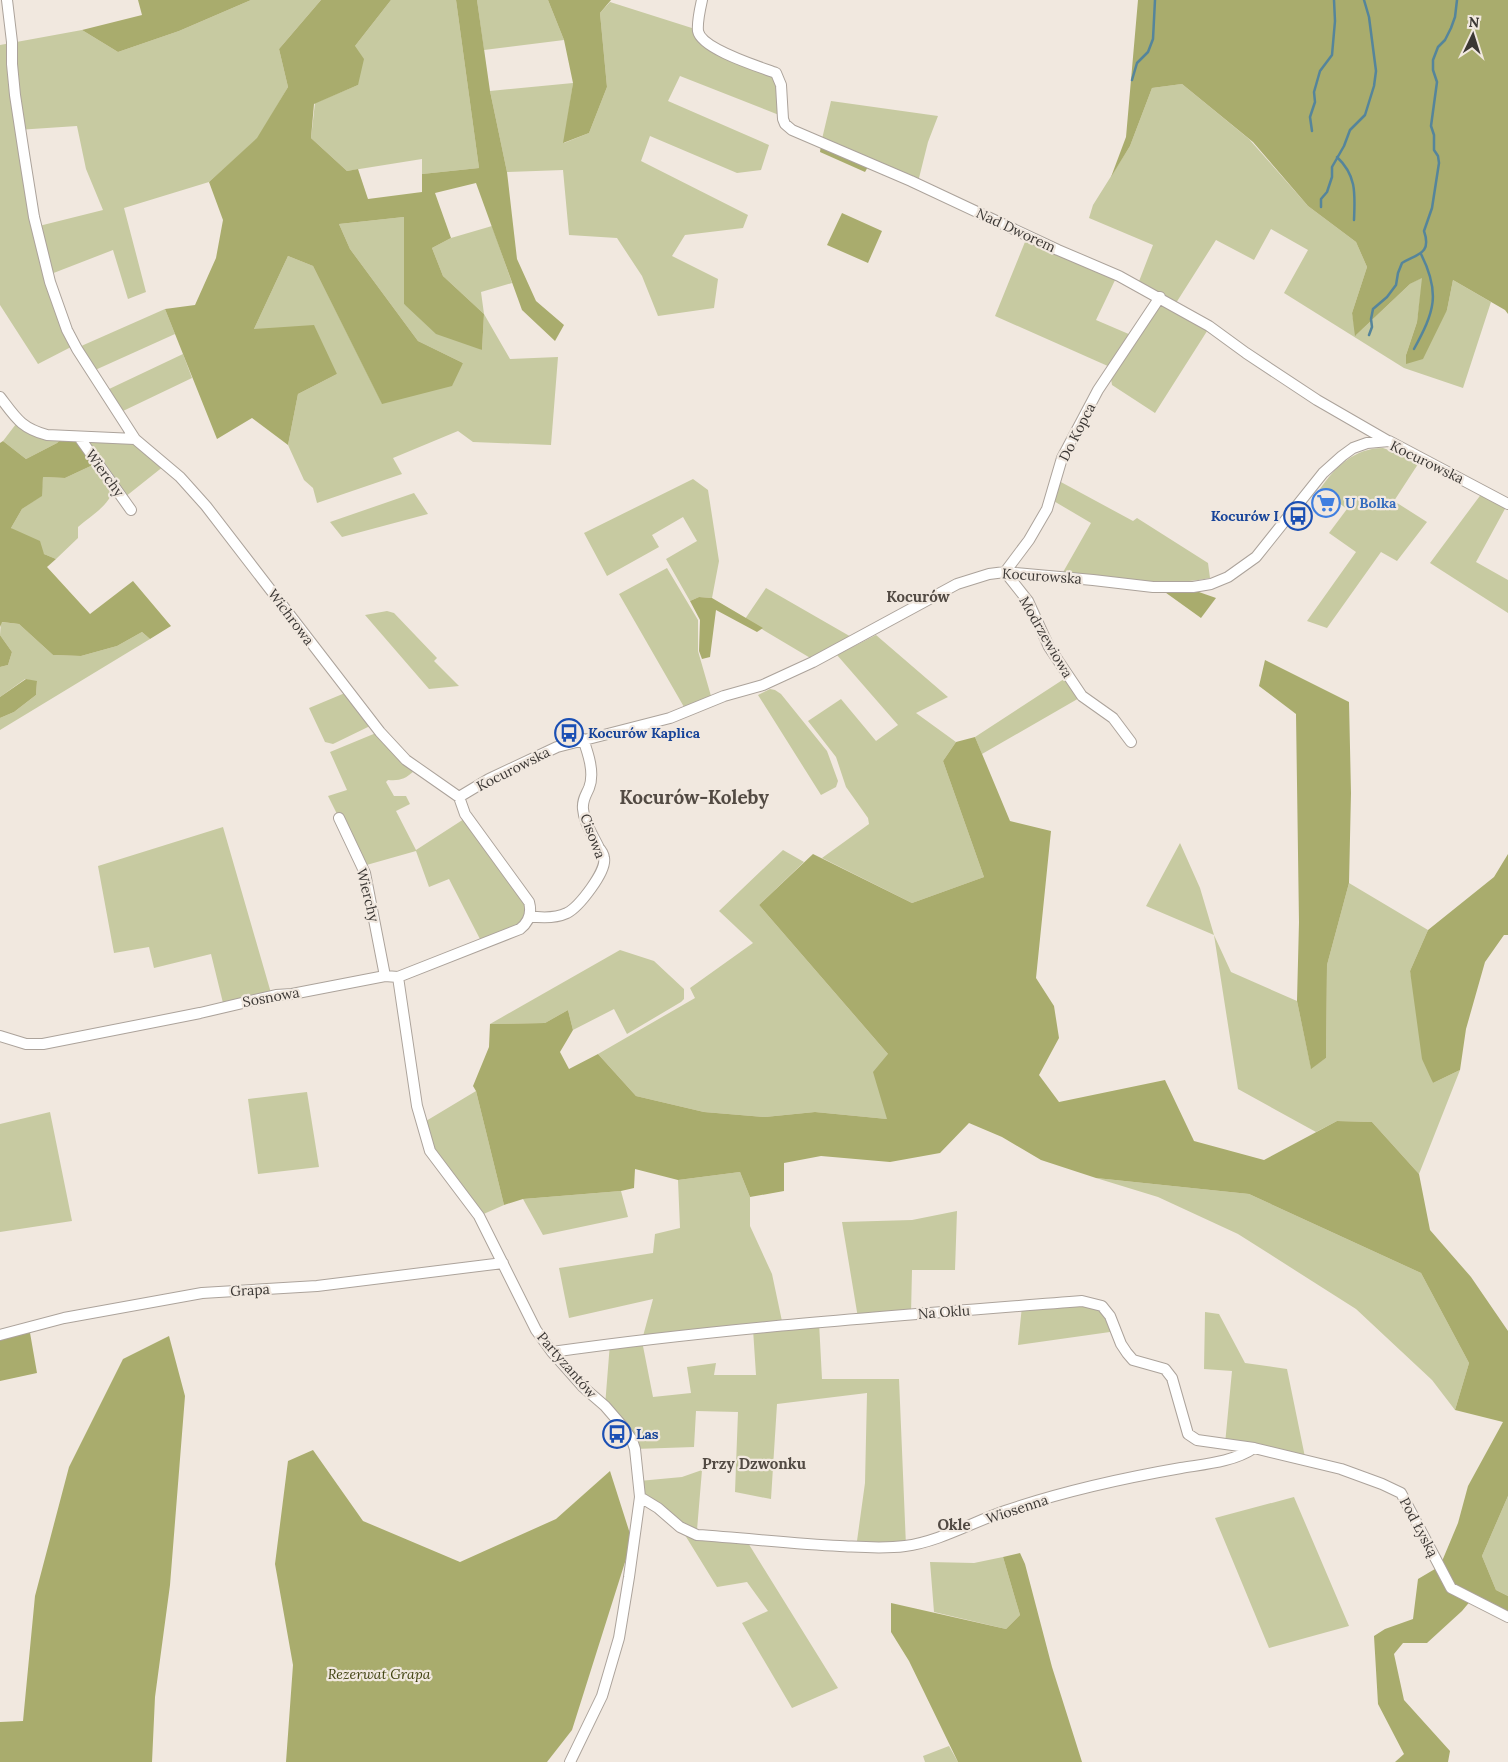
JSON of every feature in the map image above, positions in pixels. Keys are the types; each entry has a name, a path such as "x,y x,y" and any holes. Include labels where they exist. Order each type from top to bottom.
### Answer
{"street":[{"name":"Wichrowa","path":"7,0 15,95 34,217 50,282 67,330 77,349 135,439 180,477 206,506 380,732 406,760 459,797"},
{"name":"Nad Dworem","path":"702,0 698,32 702,40 749,64 776,73 781,85 783,119 785,124 792,130 911,181 1058,250 1119,276 1209,326 1317,400 1389,441"},
{"name":"Do Kopca","path":"1005,572 1029,540 1047,509 1062,458 1098,390 1160,298"},
{"path":"0,398 18,421 34,431 47,435 135,439"},
{"name":"Wierchy","path":"79,437 131,510"},
{"name":"Kocurowska","path":"459,797 489,780 557,747 670,718 724,696 763,685 813,662 957,584 989,574 1005,572 1153,587 1193,587 1211,584 1228,577 1256,558 1323,472 1353,448 1367,443 1389,441 1508,504"},
{"name":"Modrzewiowa","path":"1005,572 1028,601 1038,627 1049,647 1082,696 1112,718 1131,742"},
{"name":"Cisowa","path":"530,916 552,917 566,914 575,908 601,874 604,866 604,858 583,812 584,796 589,788 591,777 588,754 583,739"},
{"path":"459,797 465,814 528,902 530,916"},
{"name":"Wierchy","path":"339,818 366,873 385,976"},
{"name":"Sosnowa","path":"0,1036 26,1044 43,1044 200,1013 276,995 292,994 385,976 398,977 514,932 525,926 530,916"},
{"name":"Partyzantów","path":"398,977 417,1106 432,1154 479,1216 536,1330 552,1352 583,1387 618,1420 632,1440 635,1449 640,1497 619,1638 602,1696 570,1762"},
{"name":"Grapa","path":"0,1334 64,1318 202,1293 317,1286 503,1263"},
{"name":"Na Oklu","path":"552,1352 668,1337 848,1319 1082,1301 1093,1302 1102,1306 1110,1316 1121,1344 1133,1360 1165,1369 1172,1378 1188,1434 1197,1440 1254,1448"},
{"name":"Wiosenna","path":"640,1497 658,1508 680,1527 697,1535 878,1548 906,1546 942,1536 1005,1511 1050,1498 1118,1481 1210,1464 1244,1455 1254,1448"},
{"name":"Pod Łyską","path":"1254,1448 1341,1469 1401,1493 1451,1588 1508,1617"}],"green space":[{"path":"138,0 251,0 179,31 118,52 82,30 142,15"},
{"path":"251,0 321,0 279,49 288,87 258,138 209,182 124,208 146,292 128,299 113,250 51,274 39,226 103,210 86,169 77,126 17,130 35,241 50,295 71,347 38,364 0,305 0,45 82,30 118,52 179,31"},
{"path":"321,0 391,0 355,46 364,59 358,85 314,104 311,138 347,171 358,169 368,199 422,192 422,174 479,168 456,0 477,0 490,91 507,172 517,259 536,301 564,325 555,341 522,310 476,183 435,193 451,238 432,248 443,276 484,314 482,350 436,334 404,304 404,217 339,224 350,249 418,341 463,363 452,386 382,404 313,266 288,256 254,329 314,325 337,374 298,394 288,445 252,418 217,439 165,309 195,305 216,258 223,220 209,182 257,138 288,87 279,49"},
{"path":"391,0 456,0 479,168 422,174 422,159 347,171 311,138 315,103 358,85 355,46"},
{"path":"477,0 548,0 564,40 484,50"},
{"path":"548,0 611,0 600,13 607,87 589,133 563,143 573,83 564,40"},
{"path":"1138,0 1508,0 1508,314 1505,310 1453,280 1447,310 1423,359 1406,364 1406,355 1417,322 1422,278 1410,284 1355,336 1352,313 1367,267 1356,242 1308,206 1253,142 1182,84 1152,88 1130,146 1111,177 1126,137"},
{"path":"610,2 695,29 695,34 774,74 778,87 779,115 680,76 668,101 769,145 761,170 737,173 650,136 641,161 748,215 743,228 685,235 672,256 718,279 714,308 658,316 642,276 617,238 569,235 563,170 507,172 490,91 573,83 564,143 589,133 607,87 600,13"},
{"path":"1182,84 1249,139 1308,206 1356,242 1367,267 1352,313 1356,335 1410,284 1423,277 1417,322 1406,355 1447,310 1453,280 1491,302 1463,388 1404,368 1284,293 1308,250 1271,229 1254,260 1216,240 1176,303 1138,284 1153,245 1089,218 1093,205 1130,146 1152,88"},
{"path":"831,101 938,116 928,142 918,182 822,139"},
{"path":"821,145 869,165 865,172 820,152"},
{"path":"842,213 882,231 868,263 827,245"},
{"path":"404,217 404,304 482,350 484,314 510,359 558,357 551,445 473,442 458,431 393,458 402,474 317,503 313,488 304,480 288,445 298,394 337,374 254,329 288,256 313,266 382,403 463,363 418,341 350,249 339,224"},
{"path":"492,226 512,283 481,292 484,314 443,276 432,248 451,238"},
{"path":"1027,237 1116,278 1096,320 1131,335 1110,367 995,316"},
{"path":"1163,304 1209,328 1155,413 1112,385 1111,379 1159,305"},
{"path":"165,309 175,334 93,371 79,347"},
{"path":"183,354 192,378 123,411 107,390"},
{"path":"16,424 62,438 57,443 26,459 3,441"},
{"path":"64,436 79,437 95,464 65,478 43,477 42,496 22,509 11,528 40,541 44,554 56,559 47,567 90,614 133,581 171,626 150,639 142,632 117,646 81,656 53,655 19,624 2,622 0,627 0,443 3,441 26,459 57,443"},
{"path":"92,440 135,444 164,466 125,497 90,445"},
{"path":"1383,448 1420,461 1394,501 1427,522 1397,561 1381,552 1327,628 1307,621 1356,552 1329,533 1347,509 1320,489 1332,473 1347,460 1363,451"},
{"path":"95,464 113,488 112,494 104,505 78,527 78,538 56,559 44,554 11,528 22,509 41,496 43,477 65,478"},
{"path":"693,479 708,490 719,561 712,598 699,597 690,601 666,559 697,541 683,517 652,535 659,547 607,576 584,533"},
{"path":"1059,481 1133,521 1137,518 1208,563 1210,578 1192,581 1155,582 1062,574 1091,523 1052,500"},
{"path":"414,493 428,514 342,537 330,522"},
{"path":"1482,493 1506,507 1476,562 1508,580 1508,613 1430,563"},
{"path":"667,568 698,620 698,651 711,696 684,707 619,594"},
{"path":"766,588 853,638 812,659 745,619"},
{"path":"1162,590 1196,591 1216,598 1201,618"},
{"path":"699,597 712,598 763,628 757,632 716,610 710,657 702,659 699,651 700,620 690,601"},
{"path":"387,611 394,613 437,658 434,661 459,686 429,689 365,615"},
{"path":"1,622 19,624 53,655 81,656 117,646 142,632 150,639 0,730 0,718 14,712 36,695 37,682 25,679 0,697 0,667 8,665 12,652 0,635"},
{"path":"0,635 12,652 8,665 0,667"},
{"path":"876,635 948,697 916,713 956,742 943,761 984,877 912,903 822,858 869,824 868,818 846,787 836,757 808,721 841,699 876,741 898,725 837,655"},
{"path":"1265,660 1349,702 1351,793 1349,883 1327,965 1326,1058 1311,1069 1297,1001 1299,922 1296,714 1259,686"},
{"path":"1067,677 1081,697 982,754 975,737"},
{"path":"26,679 37,681 36,695 14,712 0,718 0,697"},
{"path":"770,689 781,694 827,751 838,781 836,787 821,795 758,695"},
{"path":"345,693 370,726 333,744 325,742 309,708"},
{"path":"376,733 414,771 402,779 388,780 386,782 394,796 406,796 410,804 396,811 416,850 464,819 526,904 523,920 515,927 481,941 449,879 429,887 416,851 363,866 328,796 347,790 330,752"},
{"path":"975,737 1010,821 1051,831 1036,978 1054,1006 1059,1038 1039,1075 1059,1102 1165,1080 1194,1141 1264,1160 1337,1121 1372,1122 1419,1174 1430,1230 1471,1277 1508,1331 1508,1496 1482,1556 1496,1590 1508,1596 1508,1617 1472,1599 1462,1611 1427,1643 1403,1643 1394,1654 1404,1700 1450,1751 1448,1762 1395,1762 1404,1754 1378,1704 1374,1636 1385,1629 1413,1619 1418,1579 1440,1566 1458,1523 1468,1486 1503,1422 1455,1410 1469,1363 1421,1273 1249,1194 1096,1178 1041,1160 1002,1137 969,1123 940,1153 890,1162 821,1156 784,1163 784,1191 750,1197 740,1172 678,1180 635,1169 634,1188 621,1191 523,1199 504,1205 476,1091 473,1086 489,1047 490,1024 545,1023 568,1010 573,1030 560,1052 569,1069 598,1054 636,1096 704,1112 765,1117 815,1112 887,1119 873,1072 888,1054 759,905 813,854 912,903 984,877 943,761 956,742"},
{"path":"223,827 271,993 223,1003 211,954 154,968 149,947 114,953 98,866"},
{"path":"1180,843 1200,888 1214,935 1146,906"},
{"path":"783,850 804,862 759,905 888,1054 887,1119 815,1112 765,1117 704,1112 636,1096 598,1054 695,998 690,988 753,943 719,911"},
{"path":"1508,854 1508,935 1504,935 1485,962 1466,1029 1460,1070 1433,1083 1422,1059 1410,971 1428,930 1494,877"},
{"path":"1349,883 1428,930 1410,971 1433,1083 1460,1070 1419,1174 1372,1122 1337,1121 1316,1132 1238,1089 1214,935 1231,972 1297,1001 1311,1068 1326,1058 1327,965"},
{"path":"620,950 654,961 684,989 684,999 627,1034 614,1009 573,1030 568,1010 545,1023 490,1024"},
{"path":"476,1091 504,1205 479,1216 437,1156 429,1139 426,1121"},
{"path":"307,1092 319,1167 258,1174 248,1099"},
{"path":"50,1112 72,1221 0,1232 0,1124"},
{"path":"740,1172 750,1197 750,1226 772,1274 783,1326 819,1322 822,1379 899,1379 906,1546 878,1548 857,1541 865,1483 867,1393 777,1404 771,1499 735,1492 738,1412 696,1411 694,1447 635,1449 605,1406 610,1343 642,1340 653,1299 569,1318 559,1268 653,1253 655,1234 680,1228 678,1180","holes":["753,1329 756,1375 714,1375 716,1363 687,1367 691,1393 653,1397 642,1341"]},
{"path":"1096,1178 1249,1194 1421,1273 1469,1363 1455,1410 1432,1380 1356,1309 1238,1234 1158,1197"},
{"path":"621,1191 628,1217 543,1235 523,1199"},
{"path":"957,1211 955,1270 912,1270 911,1314 858,1318 842,1222 912,1220"},
{"path":"1093,1303 1117,1331 1018,1345 1022,1306"},
{"path":"1205,1312 1219,1314 1245,1363 1287,1369 1306,1462 1225,1444 1232,1371 1204,1369"},
{"path":"29,1327 37,1373 0,1381 0,1335"},
{"path":"169,1336 185,1396 170,1585 155,1697 152,1762 0,1762 0,1722 23,1721 35,1596 69,1467 123,1359"},
{"name":"Rezerwat Grapa","path":"313,1450 363,1521 460,1562 556,1519 610,1471 632,1540 572,1730 547,1762 286,1762 293,1665 275,1564 288,1461"},
{"path":"702,1470 697,1530 745,1538 838,1688 792,1708 742,1623 768,1611 747,1582 717,1587 680,1527 640,1497 639,1481 682,1477"},
{"path":"1508,1496 1508,1596 1496,1590 1482,1556"},
{"path":"1294,1497 1349,1626 1269,1648 1215,1518"},
{"path":"1020,1553 1025,1564 1052,1667 1082,1762 958,1762 909,1661 891,1632 891,1603 1006,1629 1020,1615 1003,1557"},
{"path":"1003,1557 1020,1615 1006,1629 934,1612 930,1562 974,1563"},
{"path":"949,1746 958,1762 925,1762 923,1756"}],"waterway":[{"path":"1132,80 1137,63 1148,52 1153,39 1155,0"},
{"path":"1312,131 1310,117 1315,102 1314,92 1320,71 1332,55 1335,21 1334,0"},
{"path":"1321,207 1321,199 1327,192 1332,177 1332,167 1344,146 1350,130 1365,115 1374,86 1376,71 1369,17 1364,0"},
{"path":"1369,335 1372,327 1373,309 1387,297 1396,285 1402,263 1425,249 1426,239 1424,231 1432,208 1439,163 1438,156 1434,150 1434,135 1431,126 1437,82 1433,70 1433,60 1438,47 1445,40 1451,28 1455,17 1457,0"},
{"path":"1337,157 1344,164 1351,178 1354,194 1354,220"},
{"path":"1414,349 1430,313 1433,292 1427,268 1421,254"}],"place":[{"name":"U Bolka","path":"1326,503"},
{"name":"Kocurów I","path":"1298,516"},
{"name":"Kocurów Kaplica","path":"569,733"},
{"name":"Las","path":"617,1434"}],"district":[{"name":"Kocurów","path":"918,596"},
{"name":"Kocurów-Koleby","path":"694,797"},
{"name":"Przy Dzwonku","path":"754,1463"},
{"name":"Okle","path":"954,1524"}]}
